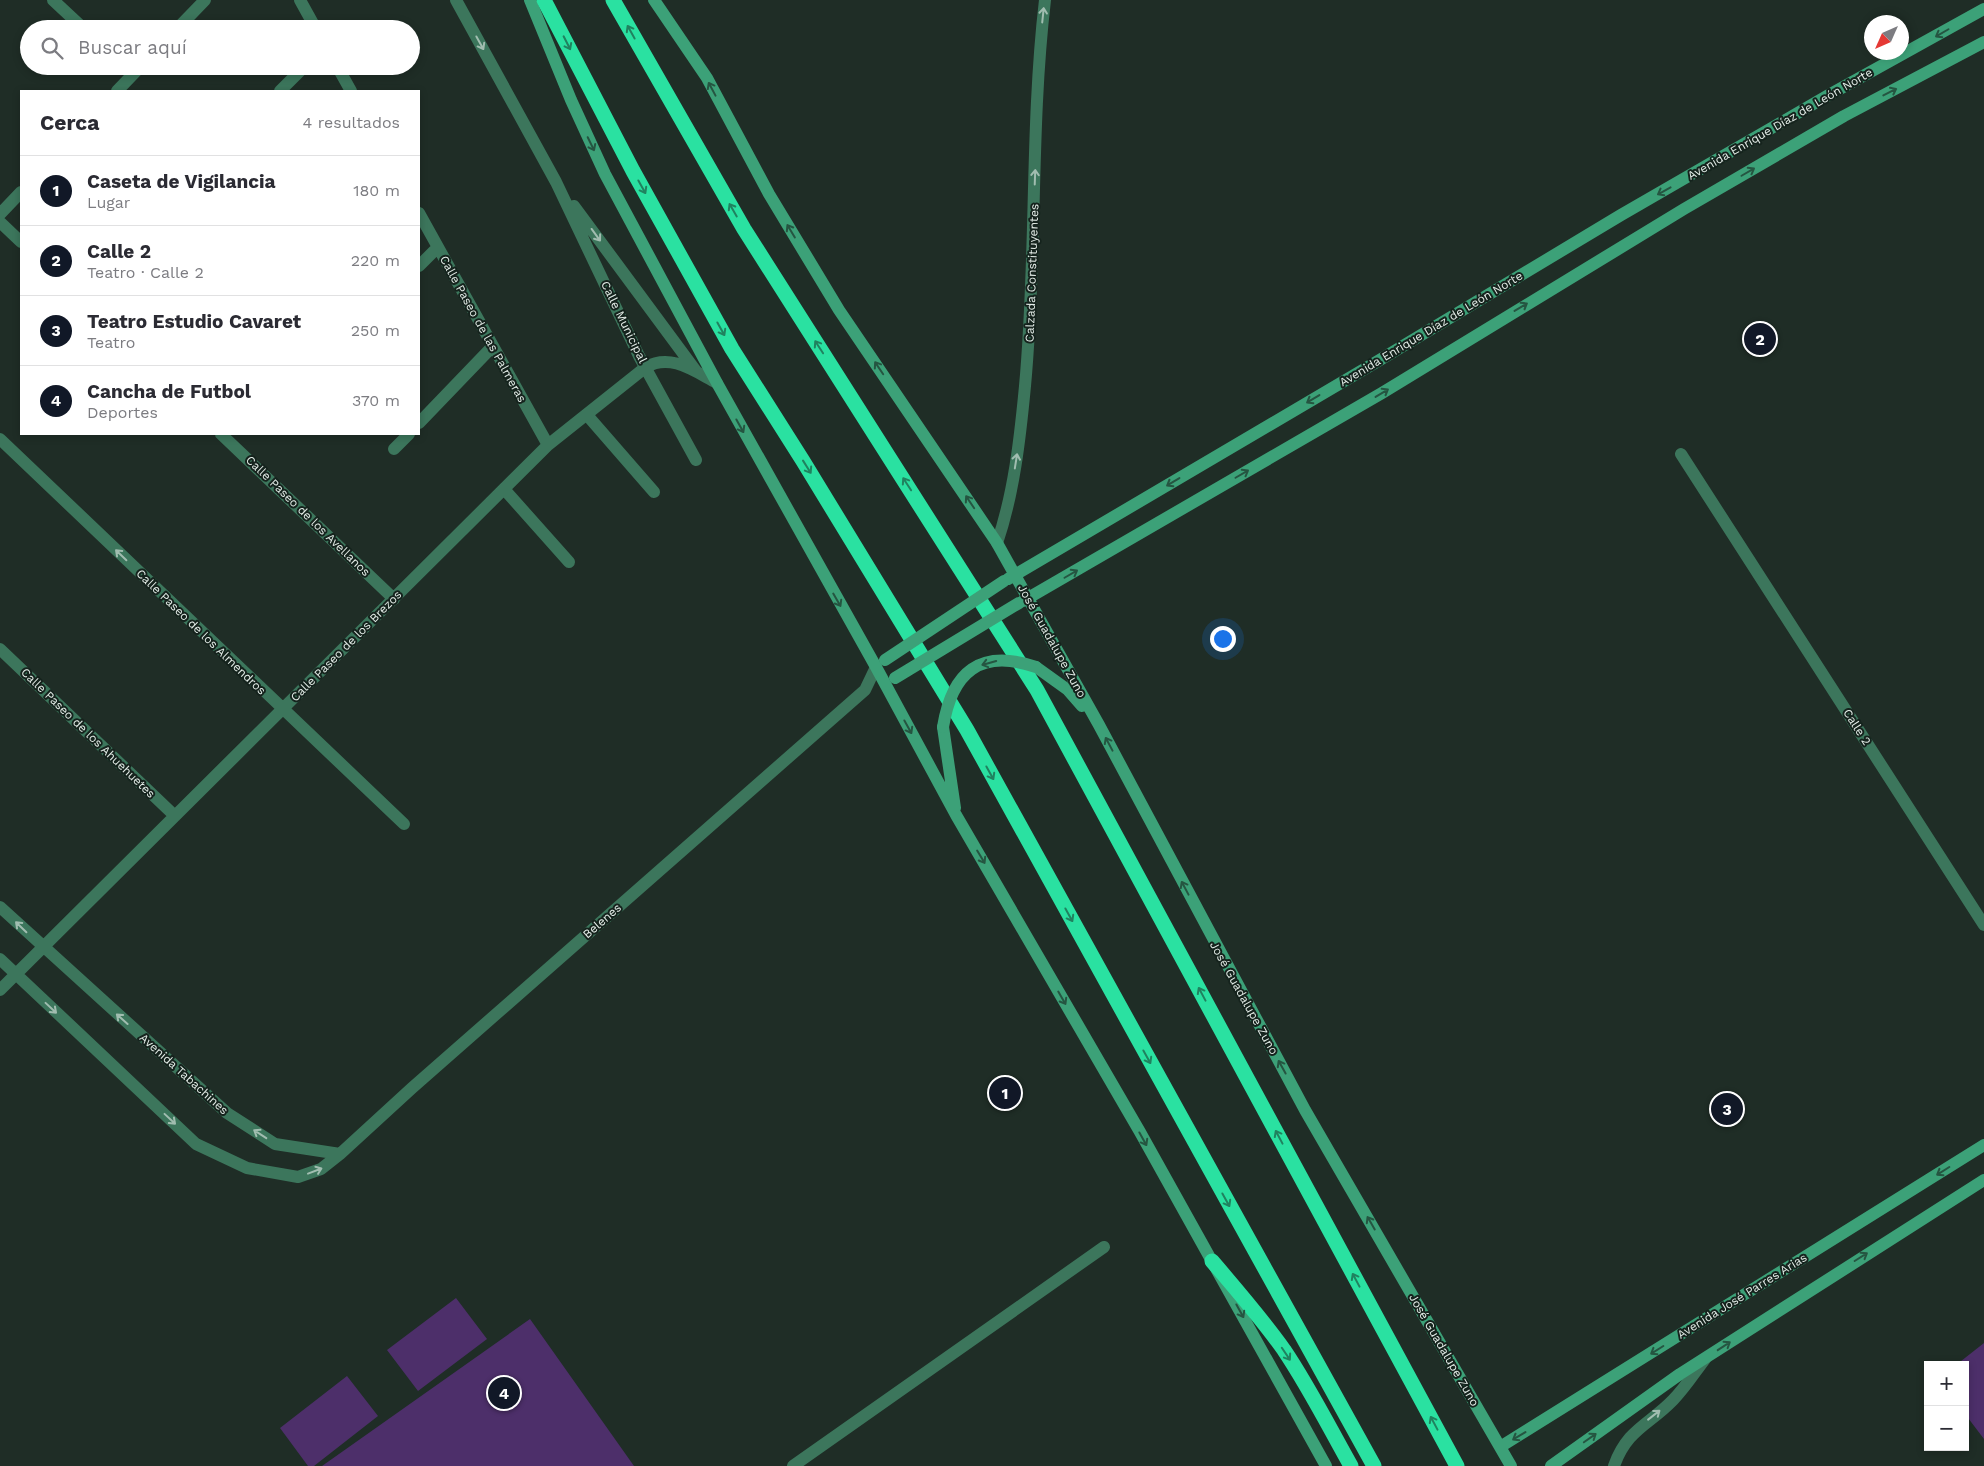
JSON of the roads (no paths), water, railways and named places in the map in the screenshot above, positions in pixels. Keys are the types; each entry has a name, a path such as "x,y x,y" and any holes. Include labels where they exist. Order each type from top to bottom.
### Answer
{"highway":[{"path":"544,0 633,170 732,349 803,460 967,730 1374,1466"},
{"path":"613,0 744,229 1037,690 1457,1466"},
{"path":"1212,1261 1261,1318 1284,1350 1306,1384 1351,1466"}],"main road":[{"path":"530,0 571,100 602,167 717,383 881,664 956,815 1212,1261 1326,1466"},
{"name":"José Guadalupe Zuno","path":"654,0 707,78 769,194 834,301 997,543 1015,574 1024,600 1099,725 1305,1110 1511,1466"},
{"name":"Avenida Enrique Díaz de León Norte","path":"881,664 1015,574 1373,364 1621,215 1984,8"},
{"name":"Avenida Enrique Díaz de León Norte","path":"890,681 1024,600 1382,393 1653,228 1835,121 1984,42"},
{"path":"956,815 943,727 954,687 962,676 990,661 1005,660 1036,667 1068,690 1099,725"},
{"name":"Avenida José Parres Arias","path":"1500,1447 1984,1145"},
{"path":"1550,1466 1706,1357 1984,1180"}],"street":[{"path":"53,0 74,20"},
{"path":"185,20 204,0"},
{"path":"300,0 311,20"},
{"name":"Calle Municipal","path":"456,0 556,182 646,367 696,460"},
{"name":"Calzada Constituyentes","path":"997,543 1013,481 1022,423 1032,320 1035,174 1045,0"},
{"path":"118,90 129,75"},
{"path":"281,90 296,75"},
{"path":"342,75 350,90"},
{"name":"Calle Municipal","path":"556,182 696,372"},
{"path":"0,214 20,193"},
{"name":"Calle Paseo de las Palmeras","path":"420,215 548,445"},
{"path":"0,222 20,241"},
{"path":"420,265 438,247"},
{"path":"420,422 493,346"},
{"name":"Calle Paseo de los Brezos","path":"0,990 548,445 646,367 658,361 671,361 717,383"},
{"path":"587,415 654,492"},
{"name":"Calle Paseo de los Avellanos","path":"222,435 394,599"},
{"path":"394,449 408,435"},
{"name":"Calle Paseo de los Almendros","path":"0,439 404,824"},
{"name":"Calle 2","path":"1682,454 1984,925"},
{"path":"504,489 570,562"},
{"name":"Calle Paseo de los Ahuehuetes","path":"0,649 175,816"},
{"name":"Belenes","path":"340,1154 412,1088 865,690 881,664"},
{"name":"Belenes","path":"865,690 890,681"},
{"name":"Avenida Tabachines","path":"0,907 227,1113 275,1144 340,1154"},
{"path":"0,959 196,1144 247,1168 298,1177 321,1169 340,1154"},
{"path":"793,1466 1104,1246"},
{"path":"1614,1466 1618,1454 1637,1428 1673,1400 1706,1357"}],"place":[{"name":"Calle 2","path":"1760,339"},
{"name":"Caseta de Vigilancia","path":"1005,1093"},
{"name":"Teatro Estudio Cavaret","path":"1727,1109"},
{"name":"Cancha de Futbol","path":"504,1393"}]}
